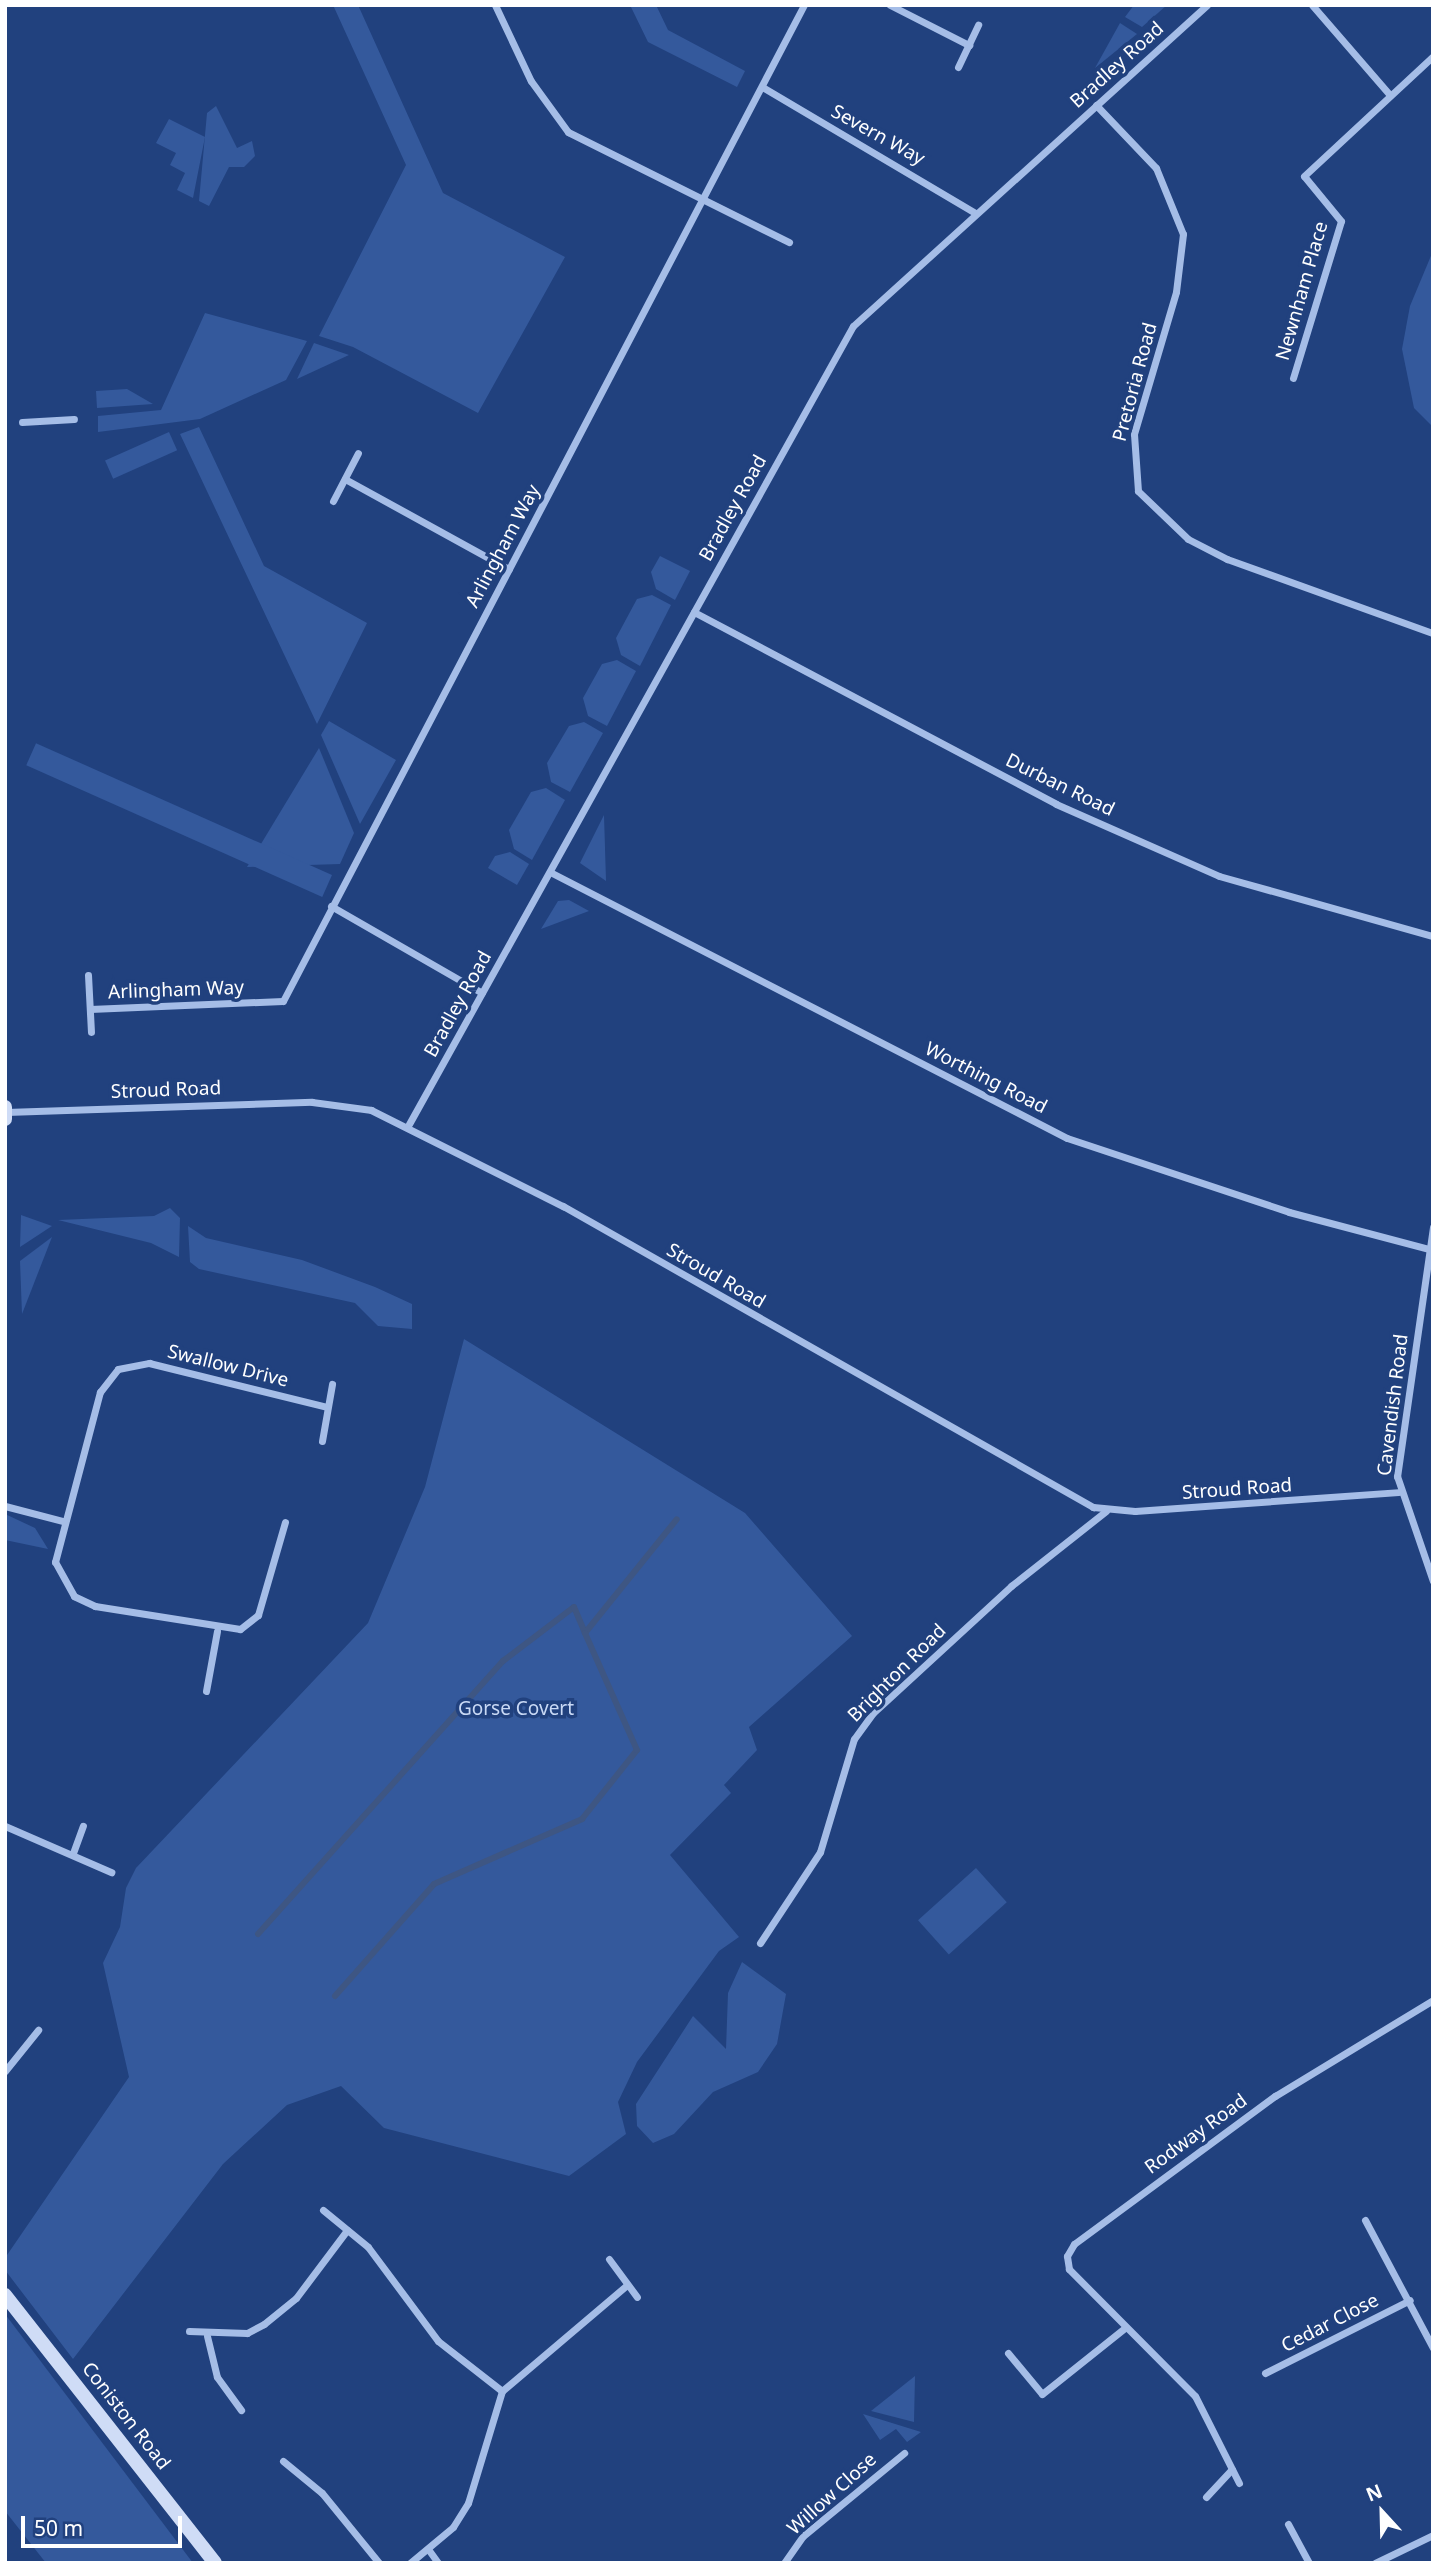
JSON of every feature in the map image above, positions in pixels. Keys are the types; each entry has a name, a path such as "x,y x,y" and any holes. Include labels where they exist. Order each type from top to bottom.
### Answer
{"street":[{"path":"495,5 531,81 568,132 701,201 789,242"},
{"name":"Arlingham Way","path":"90,1009 283,1001 701,201 764,88 804,5"},
{"path":"890,5 969,45"},
{"name":"Bradley Road","path":"409,1124 853,326 974,212 1207,5"},
{"path":"1312,5 1390,95"},
{"path":"958,67 978,25"},
{"name":"Newnham Place","path":"1293,378 1341,220 1304,176 1433,56"},
{"name":"Severn Way","path":"764,88 974,212"},
{"name":"Pretoria Road","path":"1096,105 1156,169 1183,234 1176,292 1134,434 1138,491 1157,515 1217,554 1433,633"},
{"path":"22,422 74,419"},
{"path":"333,501 358,453"},
{"path":"345,479 509,569"},
{"name":"Durban Road","path":"694,612 1056,804 1219,876 1433,936"},
{"name":"Worthing Road","path":"550,872 1067,1138 1289,1212 1431,1249"},
{"path":"331,906 482,993"},
{"name":"Arlingham Way","path":"88,975 91,1032"},
{"name":"Stroud Road","path":"6,1113 312,1102 371,1110 409,1124 1106,1511 1398,1492"},
{"name":"Cavendish Road","path":"1433,1227 1398,1492 1433,1581"},
{"name":"Swallow Drive","path":"285,1522 258,1615 240,1629 218,1631 95,1606 74,1596 55,1562 63,1521 100,1392 118,1369 149,1363 327,1407"},
{"path":"322,1441 332,1384"},
{"path":"5,1506 63,1521"},
{"name":"Brighton Road","path":"760,1943 798,1896 820,1852 854,1739 873,1713 1011,1586 1106,1511"},
{"path":"206,1691 218,1631"},
{"path":"5,1826 74,1853 111,1872"},
{"path":"74,1853 83,1826"},
{"name":"Rodway Road","path":"1239,2483 1195,2396 1069,2269 1074,2244 1336,2053 1433,2000"},
{"path":"5,2071 38,2030"},
{"path":"323,2210 380,2260 415,2316 502,2391"},
{"name":"Cedar Close","path":"1365,2220 1433,2348"},
{"path":"189,2331 207,2336 247,2333 282,2312 347,2230"},
{"path":"608,2259 637,2297"},
{"path":"410,2563 428,2549 468,2503 502,2391 627,2284"},
{"name":"Coniston Road","path":"5,2295 215,2563"},
{"name":"Cedar Close","path":"1265,2373 1409,2300"},
{"path":"1008,2353 1042,2394 1126,2327"},
{"path":"207,2336 217,2377 241,2410"},
{"name":"Willow Close","path":"784,2563 803,2536 904,2453"},
{"path":"283,2461 322,2493 379,2563"},
{"path":"1206,2497 1232,2469"},
{"path":"1288,2524 1309,2563"},
{"path":"1375,2563 1433,2535"},
{"path":"428,2549 438,2563"}],"green space":[{"path":"333,5 358,5 443,193 565,257 478,413 353,347 319,336 406,165"},
{"path":"630,5 656,5 668,30 745,71 737,87 648,42"},
{"path":"1134,5 1167,5 1142,27 1125,17"},
{"path":"1120,23 1137,34 1095,68"},
{"path":"216,106 237,148 252,141 255,156 244,167 229,167 209,206 199,201 207,113"},
{"path":"169,119 205,137 193,198 177,190 185,173 170,165 176,153 156,143"},
{"path":"1433,251 1433,427 1414,408 1402,349 1410,306"},
{"path":"205,313 307,341 286,380 200,419 98,432 98,416 161,410"},
{"path":"314,343 349,355 297,379"},
{"path":"127,389 153,404 97,408 96,391"},
{"path":"199,427 264,566 367,623 317,724 180,434"},
{"path":"169,432 177,450 113,479 105,460"},
{"path":"660,556 690,571 675,600 656,589 651,572"},
{"path":"652,595 671,605 640,666 621,655 616,638 637,599"},
{"path":"617,660 636,671 607,726 588,716 583,698 602,664"},
{"path":"329,721 396,760 360,824 321,735"},
{"path":"584,722 603,733 570,792 551,782 547,763 569,726"},
{"path":"36,743 332,875 322,897 26,765"},
{"path":"319,748 354,833 340,864 247,867"},
{"path":"546,788 565,800 532,860 514,849 509,830 531,792"},
{"path":"604,815 606,881 580,863"},
{"path":"510,852 529,864 517,885 488,868 495,856"},
{"path":"569,900 589,911 541,929 558,901"},
{"path":"170,1208 180,1218 179,1257 151,1243 58,1220 154,1216"},
{"path":"21,1215 52,1226 20,1247"},
{"path":"188,1226 206,1238 302,1260 412,1304 412,1329 378,1326 355,1303 199,1269 190,1262"},
{"path":"52,1237 22,1314 20,1261"},
{"name":"Gorse Covert","path":"464,1339 745,1513 852,1636 749,1727 757,1750 724,1785 731,1793 670,1855 739,1937 719,1951 637,2062 618,2102 626,2134 569,2176 384,2128 341,2086 287,2105 223,2164 73,2359 5,2270 5,2258 129,2077 103,1963 120,1927 126,1888 136,1868 368,1623 425,1487"},
{"path":"5,1514 35,1528 48,1549 5,1540"},
{"path":"976,1868 1007,1902 949,1954 918,1920"},
{"path":"742,1962 786,1994 777,2044 758,2072 713,2092 674,2134 653,2143 637,2126 636,2104 693,2016 726,2049 728,1993"},
{"path":"5,2314 193,2563 46,2563 5,2511"},
{"path":"915,2376 914,2422 871,2411"},
{"path":"863,2414 921,2432 907,2442 896,2429 880,2440"}],"waterway":[{"path":"258,1934 503,1661 574,1607 585,1633 677,1519"},
{"path":"335,1996 434,1884 582,1819 637,1750 585,1633"}]}
